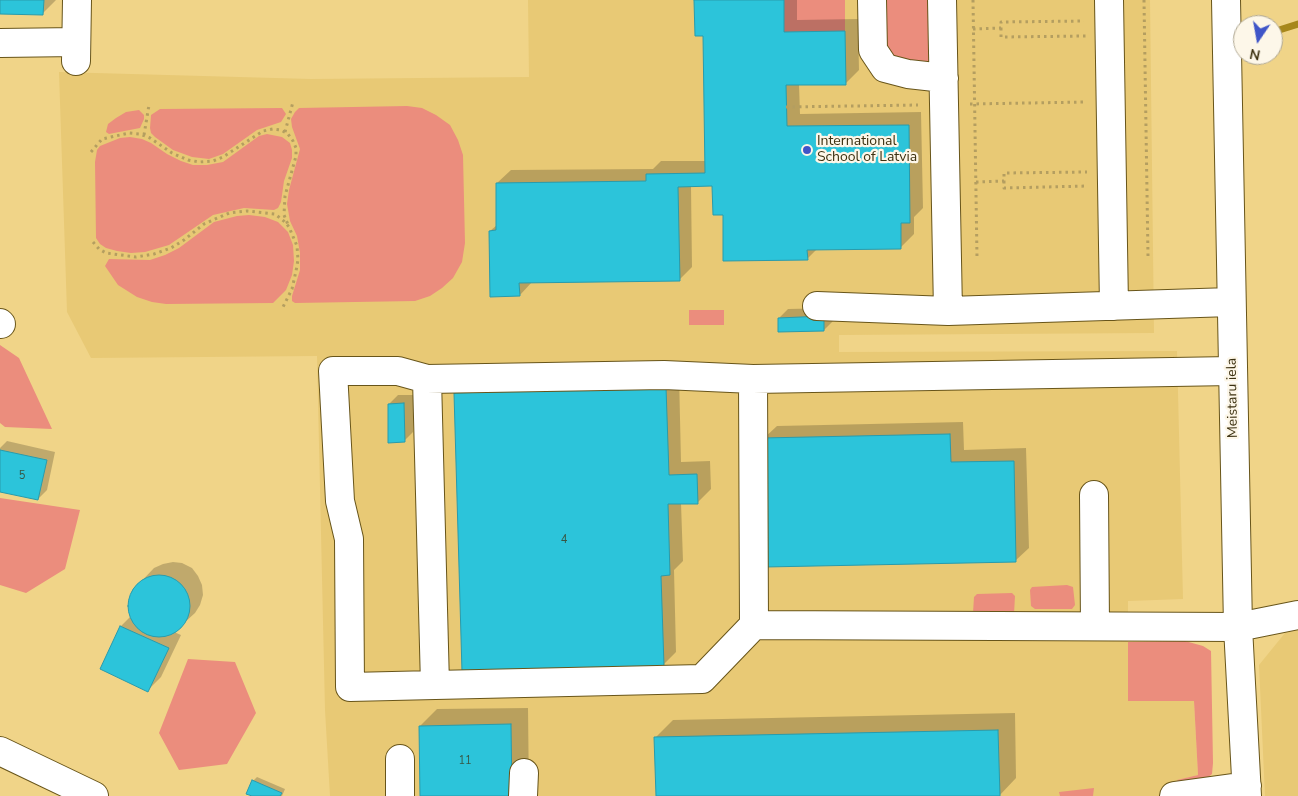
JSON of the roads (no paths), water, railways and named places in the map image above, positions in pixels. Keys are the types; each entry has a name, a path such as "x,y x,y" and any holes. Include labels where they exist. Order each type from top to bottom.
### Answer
{"street":[{"path":"0,43 76,51 77,0"},
{"path":"872,0 873,50 885,68 908,74 944,78"},
{"path":"942,0 948,311"},
{"path":"1109,0 1103,28 1105,179 1114,306"},
{"name":"Meistaru iela","path":"1226,0 1238,628 1247,791"},
{"path":"816,306 948,311 1231,302"},
{"path":"753,379 754,624 702,679 350,687 350,539 340,501 333,371 398,371 428,379 664,376 753,379 1232,371"},
{"path":"428,379 435,685"},
{"path":"1094,495 1095,626"},
{"path":"754,624 1238,628 1298,614"},
{"path":"0,751 94,796"},
{"path":"400,759 400,796"},
{"path":"1174,796 1247,791"}],"waterway":[{"path":"1283,29 1298,24"}],"place":[{"name":"International School of Latvia","path":"807,150"}]}
